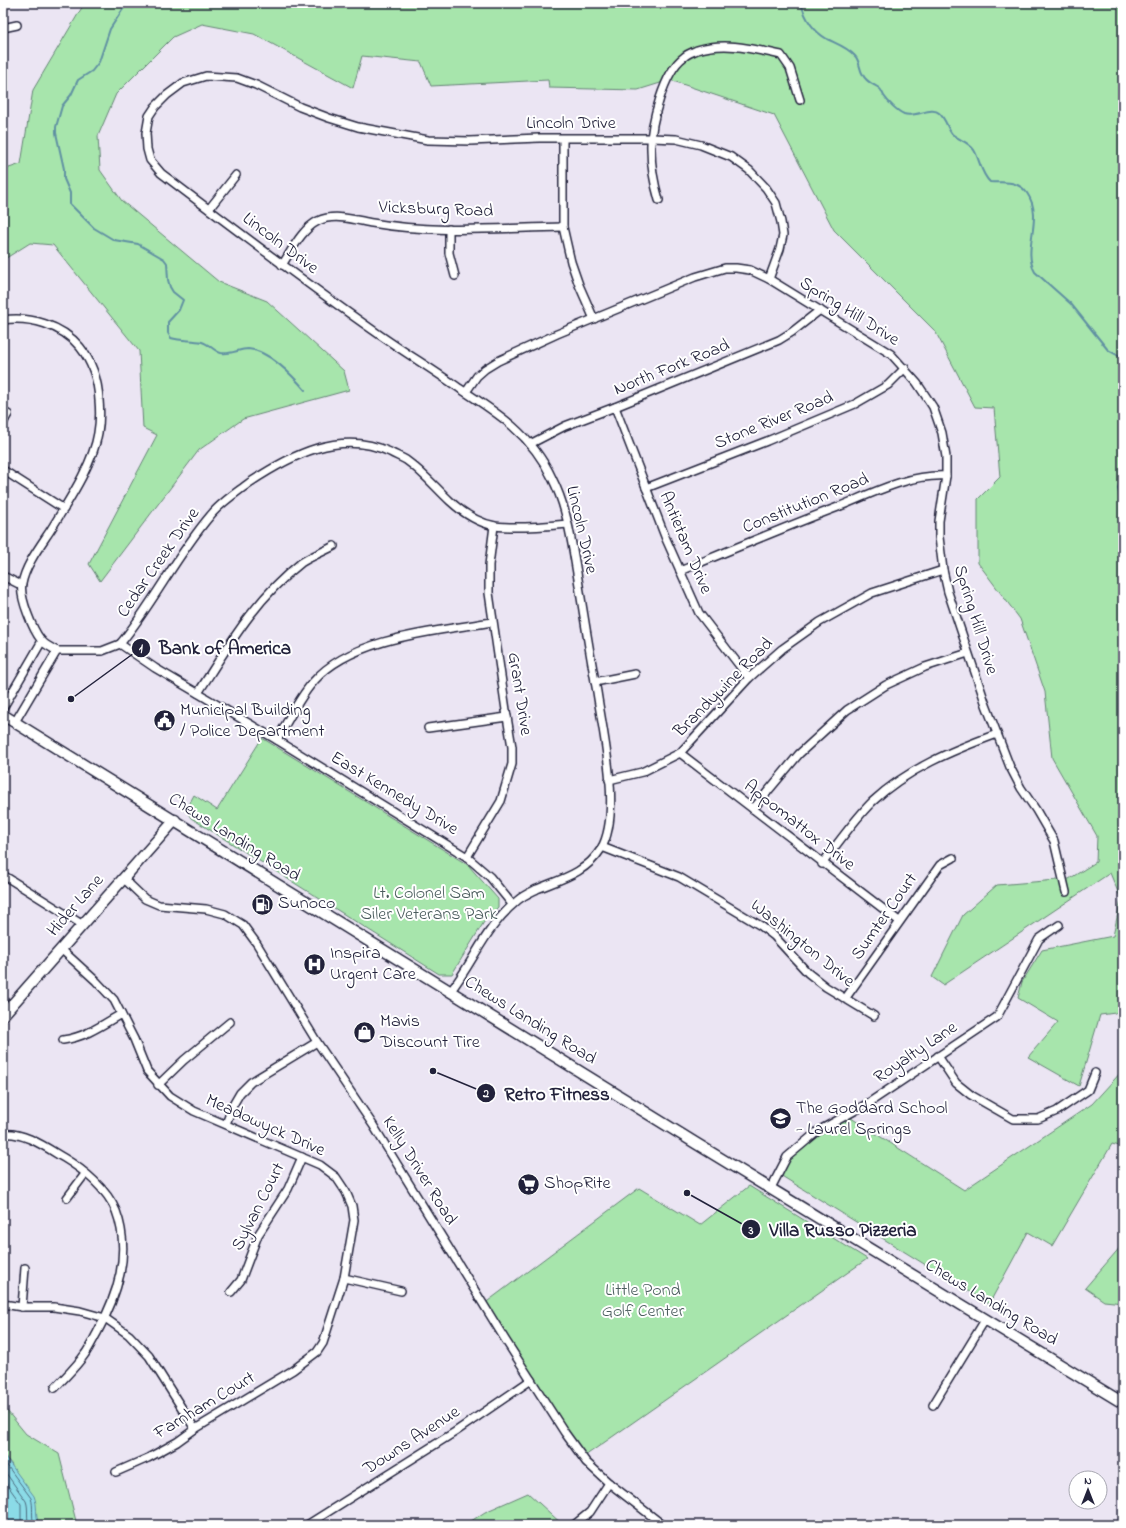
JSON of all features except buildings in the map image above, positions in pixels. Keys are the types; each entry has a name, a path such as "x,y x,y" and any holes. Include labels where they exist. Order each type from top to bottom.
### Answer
{"main road":[{"name":"Chews Landing Road","path":"3,715 175,820 450,992 1123,1403"},
{"name":"Hider Lane","path":"3,1015 175,820"}],"street":[{"path":"3,28 17,25"},
{"path":"659,200 654,179 651,148 653,122 670,72 683,57 698,50 725,45 741,46 781,55 790,68 800,100"},
{"name":"Lincoln Drive","path":"450,992 489,929 512,904 521,897 571,876 584,868 602,847 609,819 609,780 595,682 573,550 563,501 540,456 522,434 499,414 379,334 282,265 161,173 150,160 147,149 146,133 149,116 155,107 167,95 183,83 206,76 237,78 256,85 300,108 358,127 428,140 470,141 652,138 676,139 701,145 731,157 749,170 766,188 776,203 783,235 780,249 769,279"},
{"path":"563,139 563,227 578,285 594,319"},
{"path":"209,209 236,175"},
{"name":"Vicksburg Road","path":"282,265 309,227 318,221 330,217 400,227 449,229 563,227"},
{"path":"449,229 449,253 455,276"},
{"name":"Spring Hill Drive","path":"466,392 477,376 492,365 557,334 695,278 725,268 750,270 769,279 891,354 917,383 933,407 942,433 946,457 946,476 939,521 939,537 943,570 948,592 968,653 1010,767 1054,841 1066,892"},
{"name":"North Fork Road","path":"530,444 565,426 615,408 779,340 792,332 820,310"},
{"path":"3,320 11,318 38,321 60,330 75,341 87,355 95,374 99,391 100,412 98,434 92,453 77,486 30,563 21,585 24,605 42,641 57,651 102,651 120,644"},
{"name":"Stone River Road","path":"646,488 767,441 855,404 888,385 905,368"},
{"name":"Antietam Drive","path":"615,408 680,571 699,613 749,678"},
{"path":"3,423 8,414"},
{"name":"Cedar Creek Drive","path":"120,644 135,626 181,554 210,515 234,494 268,470 315,448 339,443 360,443 382,448 405,459 451,502 470,516 494,526 550,526 567,524"},
{"path":"3,470 64,509"},
{"name":"Constitution Road","path":"680,571 765,535 892,486 921,477 946,476"},
{"name":"Grant Drive","path":"467,857 501,801 508,782 512,764 512,747 492,622 489,593 489,565 494,526"},
{"path":"198,693 244,622 270,590 303,562 334,546"},
{"name":"Brandywine Road","path":"609,780 642,772 680,753 749,678 782,649 820,622 872,593 943,570"},
{"path":"3,576 21,585"},
{"path":"277,740 291,715 314,680 337,661 369,646 415,634 492,622"},
{"path":"3,708 42,641"},
{"name":"East Kennedy Drive","path":"120,644 155,668 277,740 467,857 490,877 512,904"},
{"path":"15,722 57,651"},
{"path":"753,809 800,754 847,710 886,684 968,653"},
{"path":"595,682 635,674"},
{"path":"428,728 507,717"},
{"path":"822,864 871,803 894,783 927,764 967,745 997,734"},
{"name":"Appomattox Drive","path":"680,753 899,922"},
{"name":"Washington Drive","path":"602,847 632,860 679,877 761,926 774,936 808,973 874,1016"},
{"name":"Sumter Court","path":"846,999 940,865 953,858"},
{"path":"3,875 82,924"},
{"name":"Kelly Driver Road","path":"123,878 145,899 159,905 206,909 225,914 242,925 257,944 317,1042 373,1125 565,1433 586,1462 608,1483 663,1525"},
{"name":"Royalty Lane","path":"771,1188 787,1157 818,1131 867,1104 997,1017 1039,939 1059,925"},
{"name":"Meadowyck Drive","path":"61,949 96,981 114,1000 134,1039 147,1072 170,1096 194,1111 320,1165 336,1177 346,1192 352,1206 354,1220 344,1278 323,1343 317,1352 306,1361"},
{"path":"63,1040 76,1038 86,1034 121,1014"},
{"path":"158,1084 184,1060 230,1022"},
{"path":"226,1124 233,1105 240,1093 252,1082 317,1042"},
{"path":"938,1056 956,1083 971,1095 1013,1119 1038,1118 1057,1111 1088,1090 1095,1073"},
{"path":"3,1134 8,1133 34,1141 76,1166 102,1190 116,1211 123,1239 122,1269 115,1294 105,1318 85,1354 55,1388"},
{"name":"Sylvan Court","path":"231,1292 240,1280 258,1235 288,1188 302,1157"},
{"path":"67,1198 85,1174"},
{"path":"22,1307 25,1268"},
{"path":"344,1278 401,1291"},
{"path":"3,1304 22,1307 54,1307 80,1311 105,1318 129,1335 149,1356 195,1429"},
{"path":"933,1404 986,1320"},
{"name":"Farnham Court","path":"116,1472 154,1455 177,1442 195,1429 306,1361"},
{"name":"Downs Avenue","path":"307,1525 455,1432 531,1380"},
{"path":"574,1525 590,1512 608,1483"}],"green space":[{"path":"83,3 1123,3 1123,1012 1100,1015 1079,1086 1028,1057 1058,1022 1018,998 1022,982 1042,950 1113,936 1121,899 1110,873 943,985 932,977 963,915 997,885 1069,879 1096,862 1097,836 1052,758 1045,692 1020,619 978,563 978,499 1000,477 994,408 975,407 935,331 834,230 774,115 670,80 638,90 549,88 548,80 431,86 421,62 362,56 353,88 254,34 202,24 173,37 116,94 98,136 100,170 122,201 219,282 267,301 344,371 349,390 243,419 199,450 100,581 89,564 157,435 143,428 139,351 53,245 30,243 3,260 3,170 21,164 33,90 84,4"},
{"name":"Lt. Colonel Sam Siler Veterans Park","path":"262,738 468,865 498,899 498,907 484,922 452,974 439,974 191,818 186,810 194,795 217,810"},
{"path":"1123,1070 1123,1147 1112,1144 1052,1246 1028,1232 989,1304 780,1175 798,1146 848,1116 964,1190 1092,1104"},
{"name":"Little Pond Golf Center","path":"749,1186 867,1259 582,1458 484,1304 639,1188 700,1225"},
{"path":"1122,1245 1123,1303 1104,1301 1085,1288"},
{"path":"3,1406 26,1434 59,1454 77,1525 3,1525 3,1490 12,1465 3,1454"},
{"path":"528,1493 563,1525 465,1525 485,1512"}],"water":[{"path":"3,1454 34,1496 39,1525 3,1525"}],"waterway":[{"path":"127,3 110,29 99,62 92,71 78,80 71,95 62,106 56,127 64,169 64,179 70,193 70,204 94,228 114,240 138,244 164,259 167,263 170,287 173,292 183,300 179,310 168,322 168,333 171,338 202,342 221,353 248,349 256,350 280,365 305,390"},
{"path":"801,3 807,19 814,28 822,36 852,53 857,58 864,77 880,89 890,104 901,113 908,115 936,111 943,118 952,134 974,150 983,171 990,182 1012,183 1025,190 1032,203 1034,213 1030,253 1031,263 1035,272 1071,304 1108,350 1123,358"},
{"path":"1123,471 1118,488 1123,512"}],"place":[{"name":"Bank of America","path":"71,699"},
{"name":"Municipal Building / Police Department","path":"164,721"},
{"name":"Sunoco","path":"262,904"},
{"name":"Inspira Urgent Care","path":"315,964"},
{"name":"Mavis Discount Tire","path":"365,1032"},
{"name":"Retro Fitness","path":"433,1071"},
{"name":"The Goddard School - Laurel Springs","path":"780,1119"},
{"name":"ShopRite","path":"528,1184"},
{"name":"Villa Russo Pizzeria","path":"687,1193"}]}
